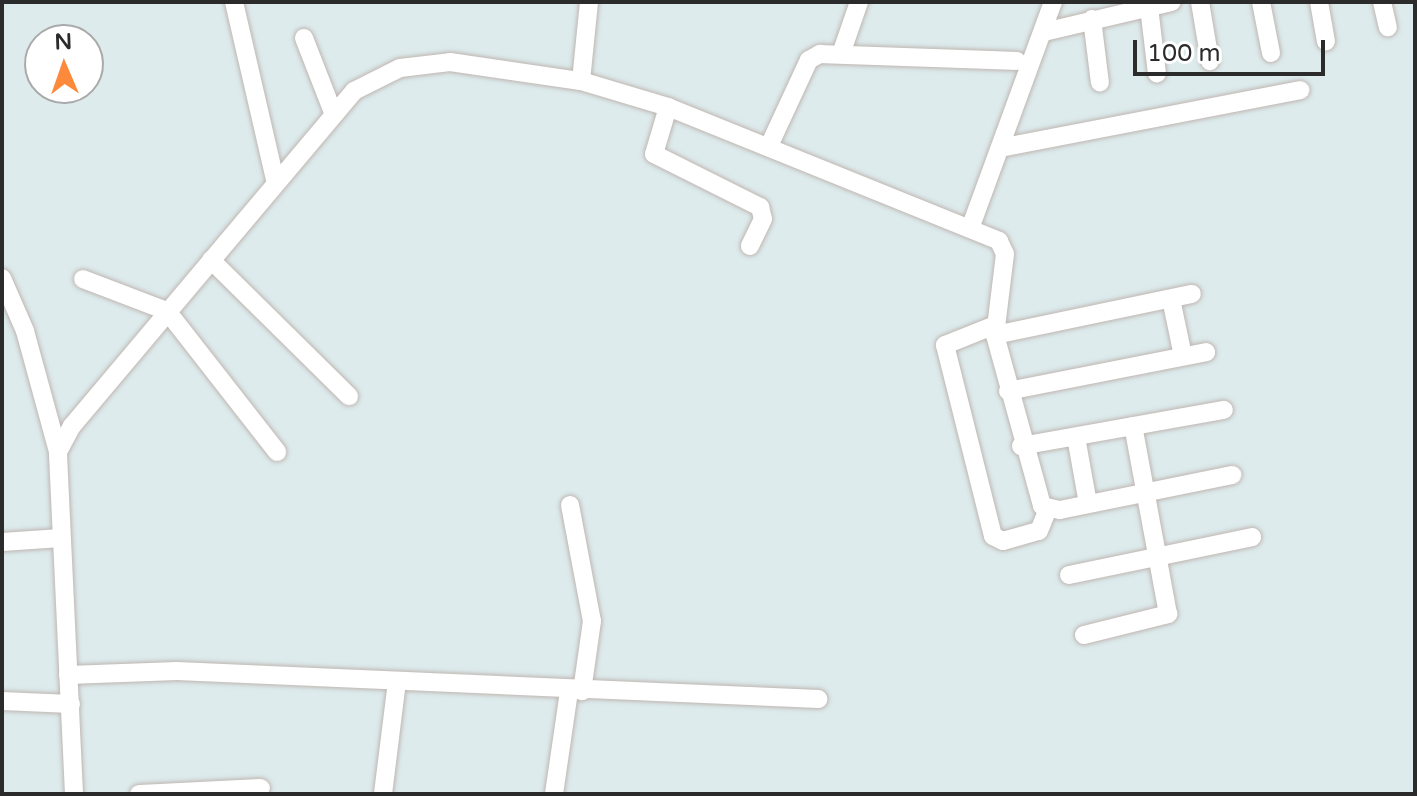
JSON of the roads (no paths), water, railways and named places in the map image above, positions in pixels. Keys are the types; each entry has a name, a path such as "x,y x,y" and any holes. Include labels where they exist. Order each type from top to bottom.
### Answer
{"street":[{"path":"234,2 275,180"},
{"path":"581,81 589,2"},
{"path":"841,54 859,2"},
{"path":"971,226 1053,2"},
{"path":"1044,32 1172,2"},
{"path":"1200,2 1210,61"},
{"path":"1261,2 1271,53"},
{"path":"1319,2 1326,41"},
{"path":"1382,2 1388,27"},
{"path":"1149,7 1157,74"},
{"path":"1092,19 1100,83"},
{"path":"304,38 332,110"},
{"path":"769,146 809,60 841,54 1017,61"},
{"path":"58,452 167,311 332,110 385,73 428,63 581,81 668,107 971,226 999,241 1005,254 995,330 1021,446 1037,501 1048,509 1232,475"},
{"path":"1000,148 1300,90"},
{"path":"668,107 654,154 760,207 763,219 750,246"},
{"path":"211,260 349,396"},
{"path":"2,278 25,331 58,452 74,794"},
{"path":"83,279 167,311 277,452"},
{"path":"1048,509 1039,531 1003,541 993,536 945,345 995,330 1192,294"},
{"path":"1171,299 1183,356"},
{"path":"1008,391 1206,352"},
{"path":"1021,446 1224,410"},
{"path":"1084,635 1168,614 1133,426"},
{"path":"1076,437 1088,504"},
{"path":"554,794 592,621 570,505"},
{"path":"1069,575 1252,537"},
{"path":"2,542 61,538"},
{"path":"68,675 177,671 575,691 818,699"},
{"path":"383,794 397,682"},
{"path":"2,701 71,704"},
{"path":"139,794 261,788"}]}
